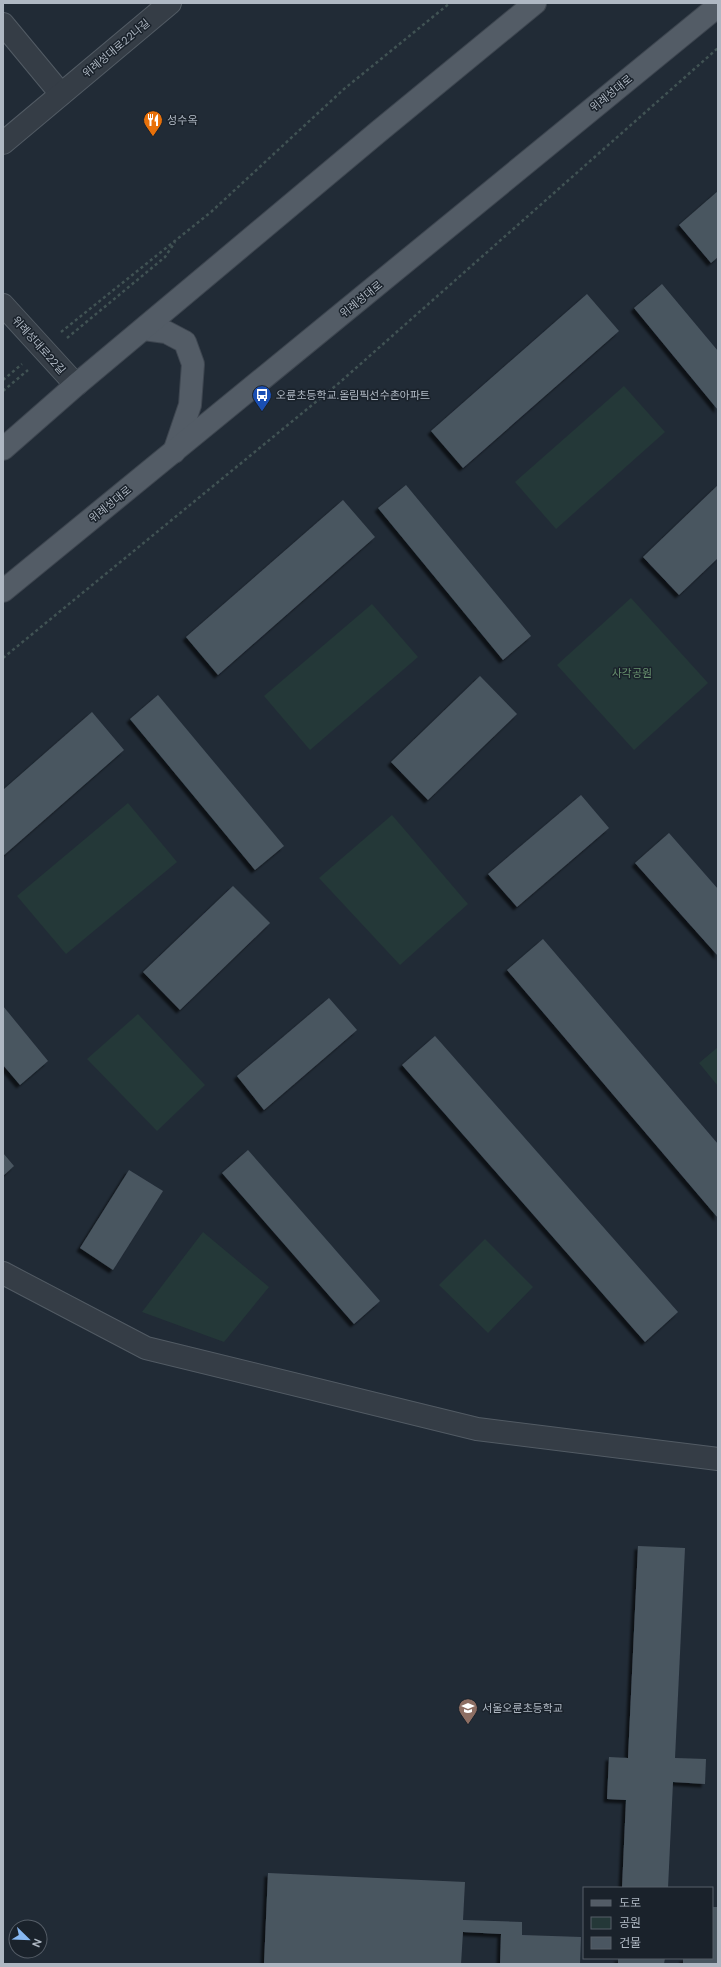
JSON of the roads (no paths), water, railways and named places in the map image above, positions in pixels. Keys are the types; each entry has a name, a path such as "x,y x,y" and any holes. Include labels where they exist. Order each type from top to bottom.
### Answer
{"main road":[{"path":"3,449 76,385 378,132 535,3"},
{"name":"위례성대로","path":"3,591 718,6"},
{"path":"144,329 166,332 185,342 193,364 190,405 174,452"}],"street":[{"name":"위례성대로22나길","path":"3,142 170,3"},
{"path":"3,24 61,94"},
{"name":"위례성대로22길","path":"3,305 76,385"},
{"path":"3,1273 146,1348 477,1429 718,1459"}],"place":[{"name":"성수옥","path":"153,137"},
{"name":"오륜초등학교.올림픽선수촌아파트","path":"262,412"},
{"name":"서울오륜초등학교","path":"468,1725"}],"park label":[{"name":"사각공원","path":"632,673"}]}
